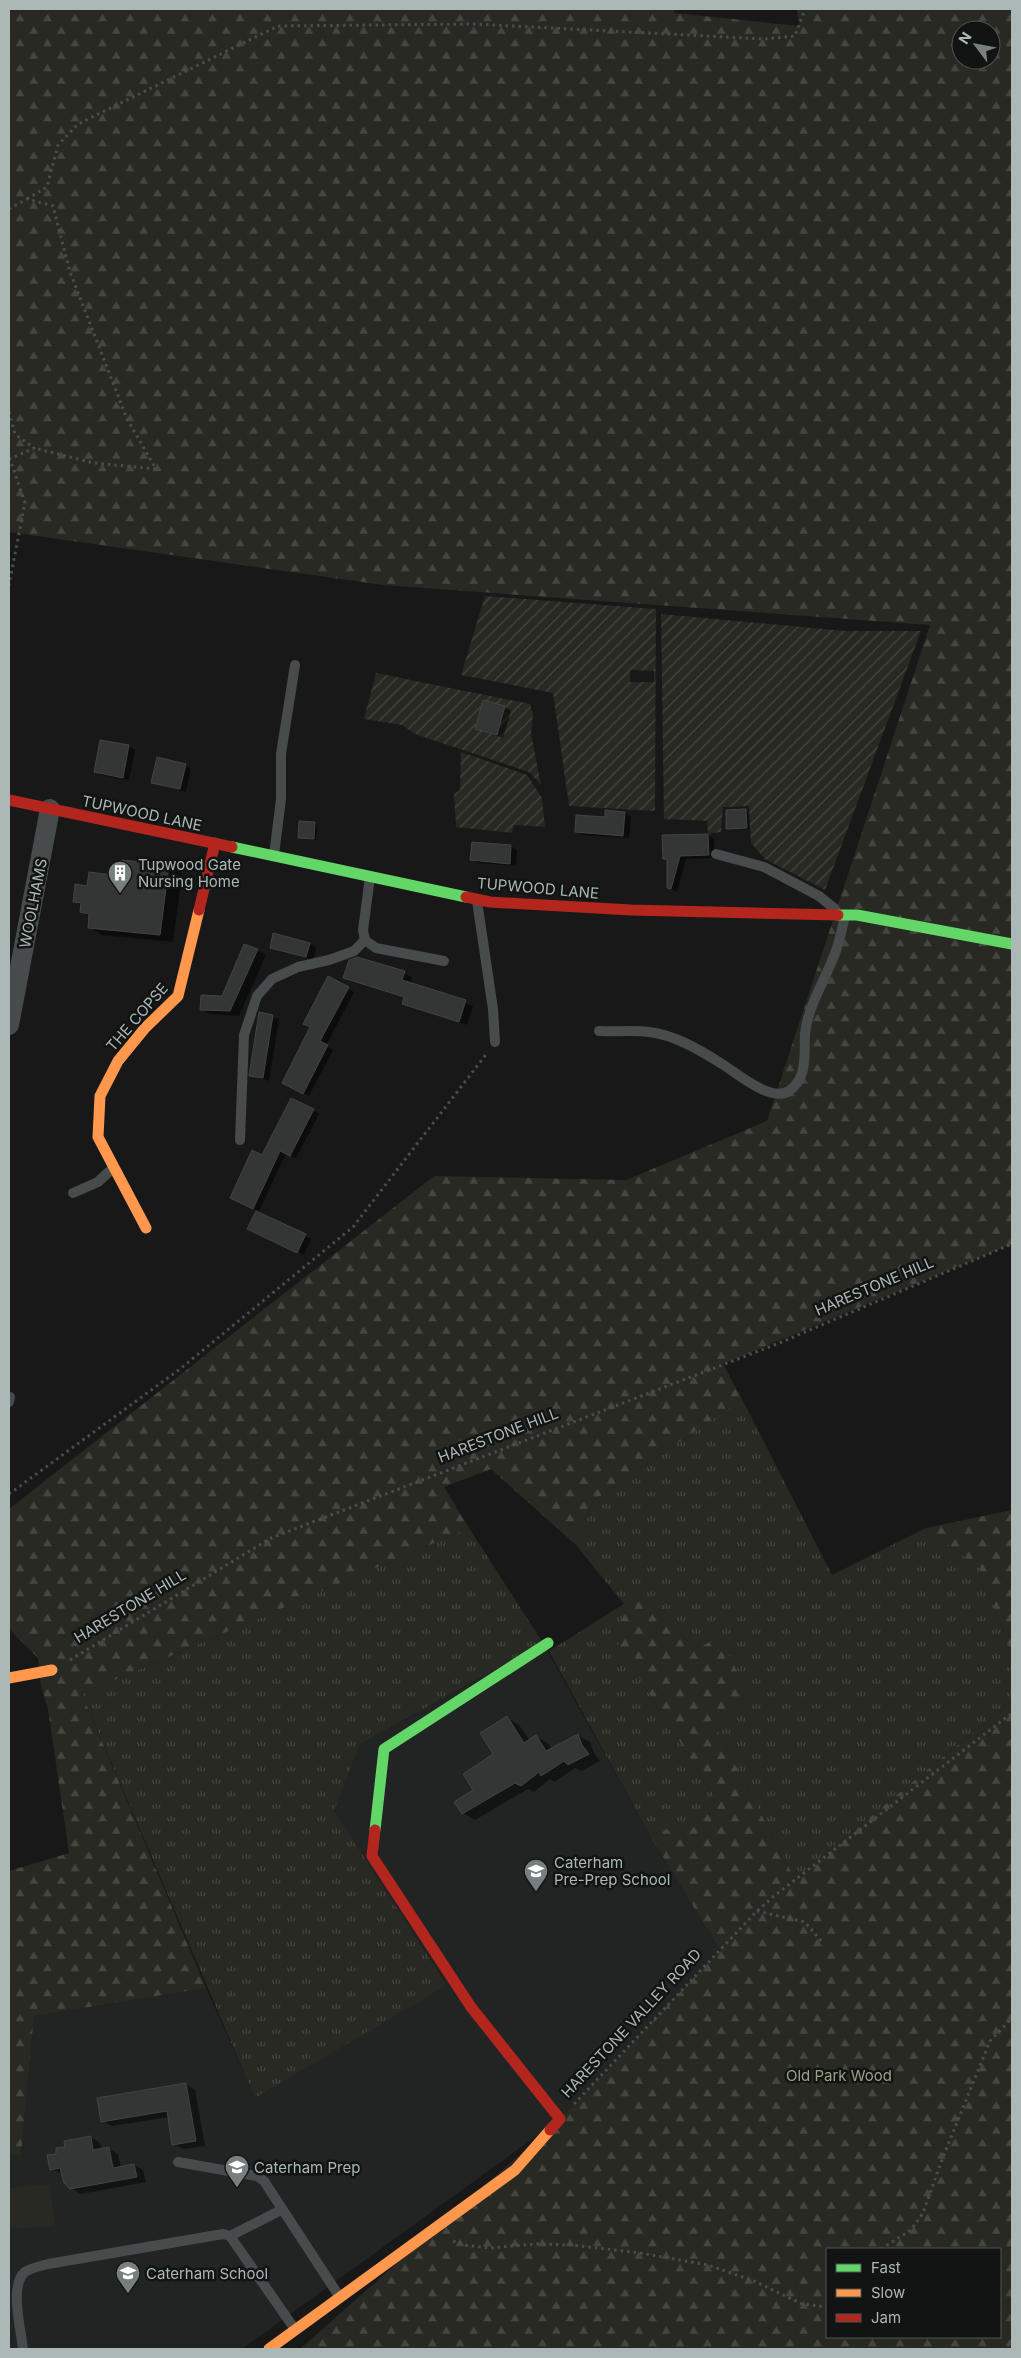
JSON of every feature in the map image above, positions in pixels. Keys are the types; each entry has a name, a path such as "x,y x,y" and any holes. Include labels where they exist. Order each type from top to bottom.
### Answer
{"street":[{"name":"TUPWOOD LANE","path":"9,800 476,900 631,910 858,915 1012,944"},
{"name":"WOOLHAMS","path":"9,1026 50,809"},
{"name":"THE COPSE","path":"146,1228 98,1136 100,1096 118,1061 145,1028 178,996 215,843"},
{"path":"548,1643 384,1749 372,1856 471,2007 560,2120"},
{"path":"9,1678 52,1670"},
{"name":"HARESTONE VALLEY ROAD","path":"269,2349 515,2170 560,2120"}],"lane":[{"path":"274,856 281,799 280,754 295,665"},
{"path":"599,1031 650,1032 673,1039 705,1053 761,1090 778,1094 789,1091 802,1073 805,1057 805,1033 812,1005 835,955 841,915 819,896 764,867 716,854"},
{"path":"370,876 363,930 365,940 376,948 444,961"},
{"path":"476,900 494,1009 496,1042"},
{"path":"240,1140 244,1035 257,996 272,979 298,967 354,952 365,940"},
{"path":"73,1193 98,1182 114,1167"},
{"path":"178,2162 257,2176 264,2181 340,2299"},
{"path":"230,2236 282,2210"},
{"path":"23,2349 16,2297 18,2283 27,2270 48,2264 223,2234 230,2236 296,2331"}],"path":[{"path":"9,209 47,187 58,145 78,124 278,26 474,24 764,39 795,36 805,9"},
{"path":"9,412 15,434 34,448 94,463 156,470 127,419 70,272 53,206 27,198"},
{"path":"9,585 25,504 10,459 34,448"},
{"path":"9,1494 180,1369 353,1227 496,1042"},
{"name":"HARESTONE HILL","path":"52,1670 271,1538 777,1344 1012,1244"},
{"name":"HARESTONE VALLEY ROAD","path":"560,2120 757,1911 1012,1713"},
{"path":"757,1911 805,1922 822,1942"},
{"path":"883,2248 911,2230 923,2213 942,2157 990,2041 1012,2018"},
{"path":"426,2236 464,2245 490,2248 536,2244 572,2245 640,2253 698,2263 754,2281 802,2304 826,2307"}],"shaded area":[{"path":"543,1643 649,1834 720,1950 560,2119 242,2349 9,2349 9,2154 21,2154 34,2016 206,1988 255,2097 447,1984 333,1811 360,1744"}],"green space":[{"path":"9,9 675,9 674,13 799,26 797,9 1012,9 1012,1244 723,1364 742,1399 593,1501 575,1544 491,1469 444,1487 469,1528 82,1694 206,1988 34,2016 21,2155 9,2154 9,1871 69,1853 48,1709 41,1686 38,1658 9,1629 9,1509 434,1176 626,1180 767,1121 930,625 383,585 9,532"},
{"path":"485,596 656,609 655,811 569,806 553,693 461,675","holes":["630,670 654,671 654,682 630,682"]},
{"path":"661,614 845,631 921,631 825,890 765,859 751,843 749,806 723,807 721,832 708,834 707,821 664,819"},
{"path":"376,673 530,704 533,715 531,734 541,785 529,772 415,734 402,725 364,719","holes":["483,700 505,707 497,735 475,729"]},
{"path":"461,752 527,775 542,798 545,827 514,825 512,833 456,827 454,794 460,790"},
{"path":"742,1399 832,1575 926,1528 979,1568 1012,1654 1012,1700 795,1879 716,1728 694,1649 659,1604 618,1645 719,1803 700,1822 649,1834 549,1651 624,1604 575,1544 593,1501"},
{"path":"1012,1510 1012,1654 979,1568 926,1528"},
{"path":"469,1528 543,1643 360,1744 334,1811 447,1985 255,2098 82,1694"},
{"name":"Old Park Wood","path":"641,1596 659,1604 694,1649 721,1638 749,1696 716,1728 795,1879 1012,1700 1012,2349 300,2349 560,2119 720,1950 649,1834 699,1822 719,1803 618,1645 624,1604"},
{"path":"50,2184 55,2226 9,2229 9,2188"}],"building":[{"path":"483,700 505,706 497,735 475,729"},
{"path":"100,740 129,745 123,778 94,772"},
{"path":"157,757 186,764 180,789 151,783"},
{"path":"746,809 747,828 726,829 726,810"},
{"path":"605,810 625,812 623,836 575,832 576,815 605,817"},
{"path":"299,821 315,822 314,839 298,838"},
{"path":"708,834 709,855 680,856 671,889 667,888 667,859 663,859 662,835"},
{"path":"472,842 511,845 510,864 470,860"},
{"name":"Tupwood Gate Nursing Home","path":"122,860 169,865 160,935 88,928 89,914 80,912 81,903 73,902 75,884 87,886 89,872 120,876"},
{"path":"273,933 310,943 306,957 270,948"},
{"path":"244,944 258,949 230,1011 200,1010 201,995 222,996"},
{"path":"357,957 405,971 402,980 466,1000 459,1022 402,1004 404,997 343,978 349,960"},
{"path":"328,976 349,987 320,1041 328,1045 303,1094 282,1083 310,1027 303,1024"},
{"path":"259,1012 273,1015 263,1078 249,1076"},
{"path":"291,1098 314,1109 290,1156 280,1151 253,1209 230,1198 252,1150 262,1155"},
{"path":"256,1211 306,1234 297,1253 247,1229"},
{"path":"507,1716 524,1743 536,1735 546,1751 578,1734 582,1745 589,1754 568,1765 564,1761 541,1776 539,1772 521,1786 515,1783 462,1814 454,1802 473,1790 463,1774 493,1754 480,1733"},
{"path":"186,2083 196,2141 172,2145 167,2111 101,2122 97,2098"},
{"path":"91,2136 93,2150 109,2147 113,2168 134,2164 137,2177 70,2189 64,2183 60,2168 50,2170 47,2155 56,2154 56,2148 65,2147 64,2141"}],"traffic: fast":[{"path":"232,847 466,897"},
{"path":"838,915 857,915 1012,944"},
{"path":"375,1830 384,1749 548,1643"}],"traffic: slow":[{"path":"146,1228 98,1137 100,1096 118,1061 145,1028 178,996 199,910"},
{"path":"9,1678 52,1670"},
{"path":"269,2349 515,2170 550,2130"}],"traffic: jam":[{"path":"9,800 232,847"},
{"path":"199,910 215,843"},
{"path":"466,897 490,902 631,910 838,915"},
{"path":"375,1830 372,1856 471,2007 560,2119 550,2130"}],"place":[{"name":"Tupwood Gate Nursing Home","path":"120,894"},
{"name":"Caterham Pre-Prep School","path":"536,1892"},
{"name":"Caterham Prep","path":"237,2188"},
{"name":"Caterham School","path":"128,2294"}]}
